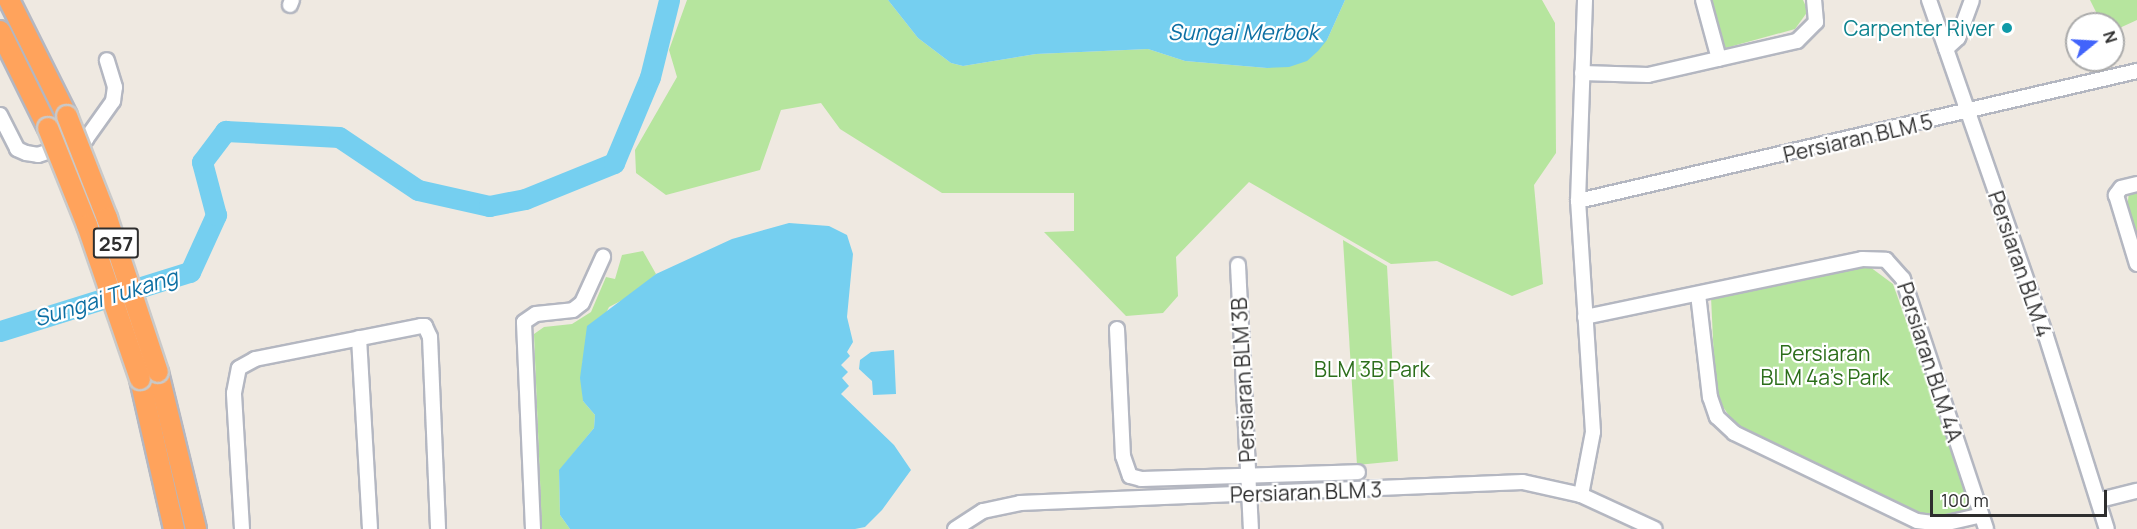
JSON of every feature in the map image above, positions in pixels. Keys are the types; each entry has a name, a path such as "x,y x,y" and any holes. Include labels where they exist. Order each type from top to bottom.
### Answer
{"highway":[{"name":"257","path":"9,0 67,116 111,229 149,375 196,529"},
{"name":"257","path":"0,31 48,128 149,375 174,529"}],"street":[{"path":"1581,495 1593,432 1578,201 1585,0"},
{"path":"1703,0 1719,59"},
{"path":"1582,73 1648,75 1805,36 1816,22 1814,0"},
{"name":"Persiaran BLM 4","path":"1929,0 2100,500 2107,529"},
{"path":"1946,49 1958,38 1972,0"},
{"path":"0,115 17,149 26,153 38,155 86,139 113,101 115,87 106,60"},
{"name":"Persiaran BLM 5","path":"1578,201 2137,71"},
{"path":"2137,184 2121,188 2116,195 2137,264"},
{"path":"533,529 525,322 536,314 573,310 582,303 603,257"},
{"name":"Persiaran BLM 4A","path":"1585,317 1862,259 1876,258 1893,265 1903,279 1983,522 1943,524 1917,522 1734,433 1717,417 1710,397 1698,294"},
{"name":"Persiaran BLM 3B","path":"1238,265 1251,529"},
{"path":"242,529 234,393 238,368 255,359 421,326 429,330 430,337 438,529"},
{"path":"1117,329 1123,456 1130,476 1141,479 1358,472"},
{"path":"359,338 370,529"},
{"name":"Persiaran BLM 3","path":"955,529 975,514 1020,503 1523,482 1581,495 1655,529"},
{"path":"2100,500 2137,491"}],"green space":[{"path":"687,0 888,0 918,38 951,63 963,66 1036,54 1148,49 1185,61 1267,68 1327,40 1345,0 1542,0 1555,23 1556,153 1534,185 1543,284 1512,296 1437,261 1391,264 1249,182 1176,257 1178,296 1163,313 1126,316 1044,232 1074,231 1074,193 942,193 840,129 821,103 781,110 760,170 666,195 636,173 635,150 677,77 669,50"},
{"path":"1709,0 1803,0 1808,11 1795,29 1722,49"},
{"path":"2090,0 2137,0 2137,20 2125,26 2125,12 2096,12"},
{"path":"2137,191 2137,240 2127,209 2129,192"},
{"name":"BLM 3B Park","path":"1343,240 1387,266 1398,461 1357,465"},
{"path":"643,251 656,274 634,294 609,307 582,363 583,401 595,415 594,428 559,471 560,515 570,529 542,529 534,334 544,327 572,324 591,312 606,277 615,279 622,255"},
{"name":"Persiaran BLM 4a's Park","path":"1866,264 1893,284 1973,510 1931,518 1734,423 1719,401 1715,381 1711,297"}],"water":[{"name":"Sungai Merbok","path":"888,0 1345,0 1327,40 1307,61 1289,67 1267,68 1185,61 1148,49 1036,54 963,66 951,63 918,38"},
{"path":"789,223 829,226 847,235 853,254 847,317 853,342 847,352 850,356 841,365 848,372 842,378 849,386 841,394 894,445 911,470 882,510 865,527 855,529 570,529 560,515 559,470 594,428 595,415 583,401 580,378 587,326 656,274 732,239"},
{"path":"894,350 896,394 873,395 872,381 859,369 860,360 871,352"}],"waterway":[{"name":"Sungai Tukang","path":"0,331 190,272 216,215 202,162 225,131 339,137 418,190 489,206 525,199 614,163 650,77 669,0"}],"place":[{"name":"Carpenter River","path":"2007,28"}]}
